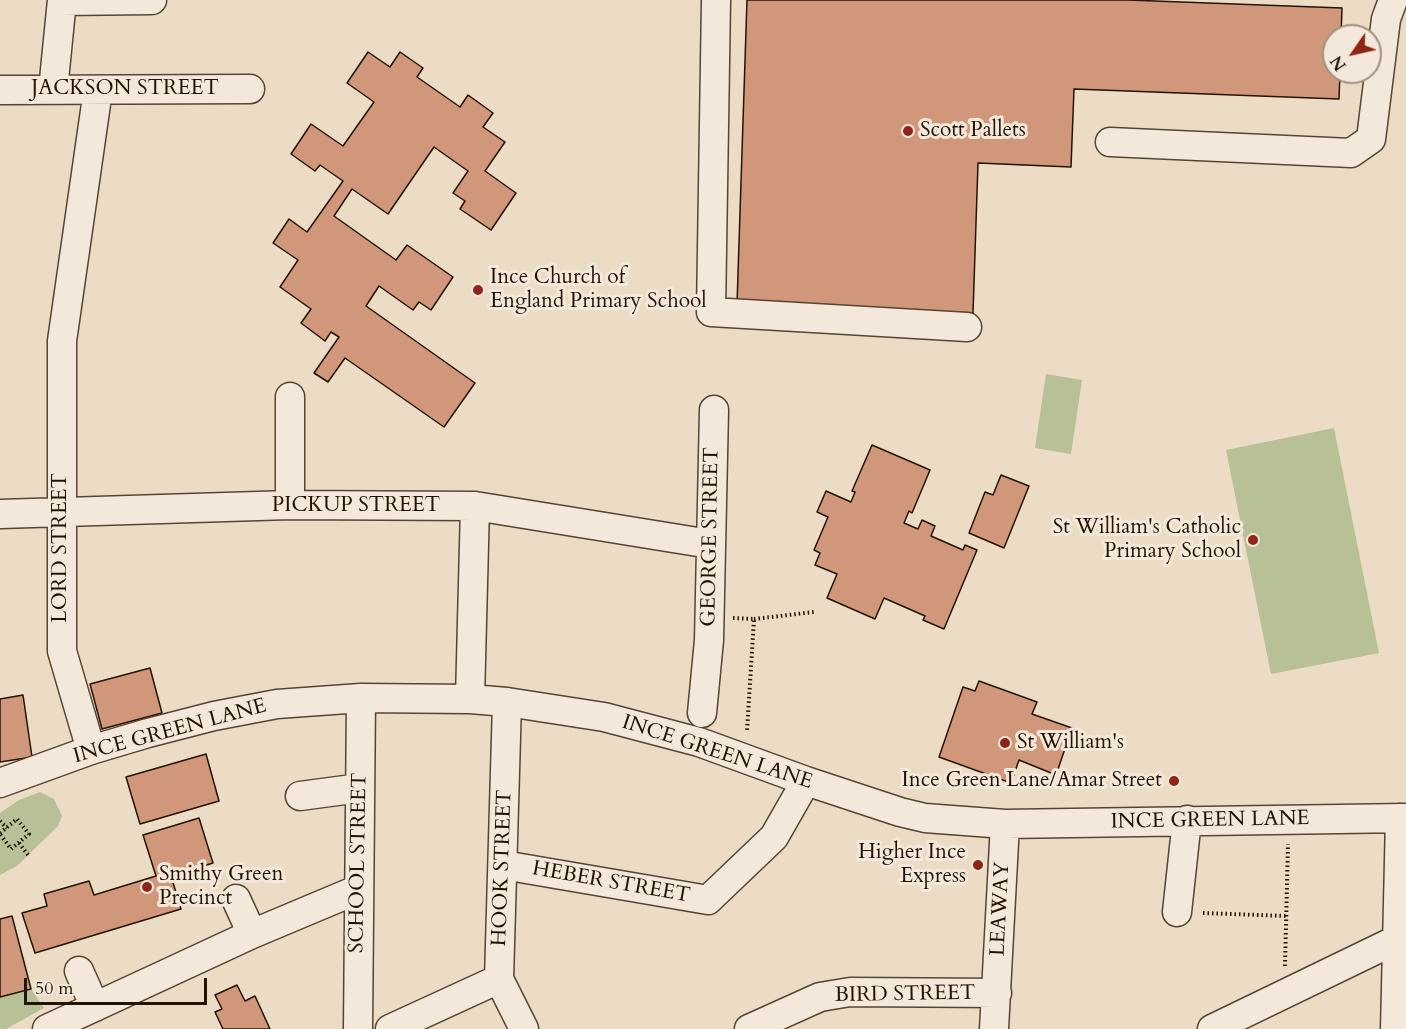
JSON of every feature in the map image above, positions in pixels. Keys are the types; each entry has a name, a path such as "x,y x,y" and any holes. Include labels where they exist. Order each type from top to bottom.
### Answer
{"street":[{"path":"53,90 62,1 152,0"},
{"path":"717,0 711,312 967,327"},
{"path":"1110,142 1351,153 1371,139 1386,19 1393,0"},
{"name":"JACKSON STREET","path":"0,90 250,89"},
{"name":"LORD STREET","path":"91,750 62,651 62,341 98,90"},
{"path":"290,397 290,505"},
{"name":"GEORGE STREET","path":"702,713 697,662 709,616 714,410"},
{"name":"PICKUP STREET","path":"0,514 290,505 474,506 710,544"},
{"path":"470,699 474,506"},
{"name":"INCE GREEN LANE","path":"0,783 91,750 225,714 277,704 361,698 470,699 507,702 604,717 699,742 806,781 925,818 1005,824 1403,818"},
{"name":"SCHOOL STREET","path":"358,1029 361,698"},
{"name":"HOOK STREET","path":"507,702 500,979 524,1029"},
{"name":"HEBER STREET","path":"503,864 708,900 774,837 806,781"},
{"path":"300,796 360,788"},
{"path":"1395,1029 1396,940 1403,818"},
{"path":"1178,912 1187,820"},
{"name":"LEAWAY","path":"993,1029 997,993 1005,824"},
{"path":"47,1029 252,934 358,889"},
{"path":"236,899 252,934"},
{"path":"1212,1029 1396,940"},
{"path":"79,971 95,1007"},
{"path":"390,1029 500,979"},
{"name":"BIRD STREET","path":"749,1029 820,997 840,994 997,993"}],"path":[{"path":"709,616 754,619 814,612"},
{"path":"746,759 754,619"},
{"path":"17,819 29,834 12,849 0,834 17,819"},
{"path":"1285,994 1288,819"},
{"path":"0,820 7,828"},
{"path":"19,843 28,855"},
{"path":"1178,912 1286,916"}],"green space":[{"path":"1046,374 1082,380 1071,454 1035,448"},
{"path":"1334,428 1379,653 1271,674 1226,450"},
{"path":"40,792 54,799 62,816 58,826 17,866 0,875 0,813 19,800"},
{"path":"31,989 44,1008 6,1029 0,1029 0,997"}],"building":[{"name":"Scott Pallets","path":"747,0 1128,0 1342,8 1341,24 1322,24 1322,84 1340,84 1339,99 1074,89 1071,167 978,163 973,313 737,304"},
{"path":"368,52 390,67 400,52 423,68 417,77 460,107 468,95 493,113 483,127 505,142 485,171 516,193 491,230 460,209 465,201 453,193 468,171 434,147 388,214 352,189 334,216 396,260 407,245 453,277 431,310 419,302 413,310 379,286 366,306 475,383 444,427 345,358 328,382 314,373 339,337 331,332 325,341 301,323 311,309 280,287 298,260 273,243 289,219 307,232 343,181 320,165 315,171 291,154 311,124 343,146 374,102 347,83"},
{"path":"872,445 930,470 912,513 909,511 904,523 918,529 922,520 935,526 931,536 963,550 965,545 977,550 944,629 923,620 925,616 884,598 875,619 827,598 837,574 815,565 820,553 814,550 828,517 817,512 826,491 851,502 855,492 852,491"},
{"path":"1001,475 1029,486 1004,548 969,533 985,492 993,495"},
{"path":"150,668 162,713 102,729 90,684"},
{"name":"St William's","path":"979,681 1037,702 1032,714 1072,728 1056,775 1019,760 1011,783 939,757 963,687 975,691"},
{"path":"23,695 32,757 0,762 0,699"},
{"path":"206,754 219,801 140,824 126,777"},
{"name":"Smithy Green Precinct","path":"199,818 213,863 171,876 181,909 35,953 22,913 47,906 44,894 89,881 94,895 156,876 143,835"},
{"path":"12,916 31,989 0,997 0,919"},
{"path":"237,985 245,1001 255,996 270,1029 223,1029 215,1012 222,1009 215,995"}],"place":[{"name":"Scott Pallets","path":"908,131"},
{"name":"Ince Church of England Primary School","path":"478,290"},
{"name":"St William's Catholic Primary School","path":"1253,540"},
{"name":"St William's","path":"1005,743"},
{"name":"Ince Green Lane/Amar Street","path":"1174,781"},
{"name":"Higher Ince Express","path":"978,865"},
{"name":"Smithy Green Precinct","path":"147,887"}]}
